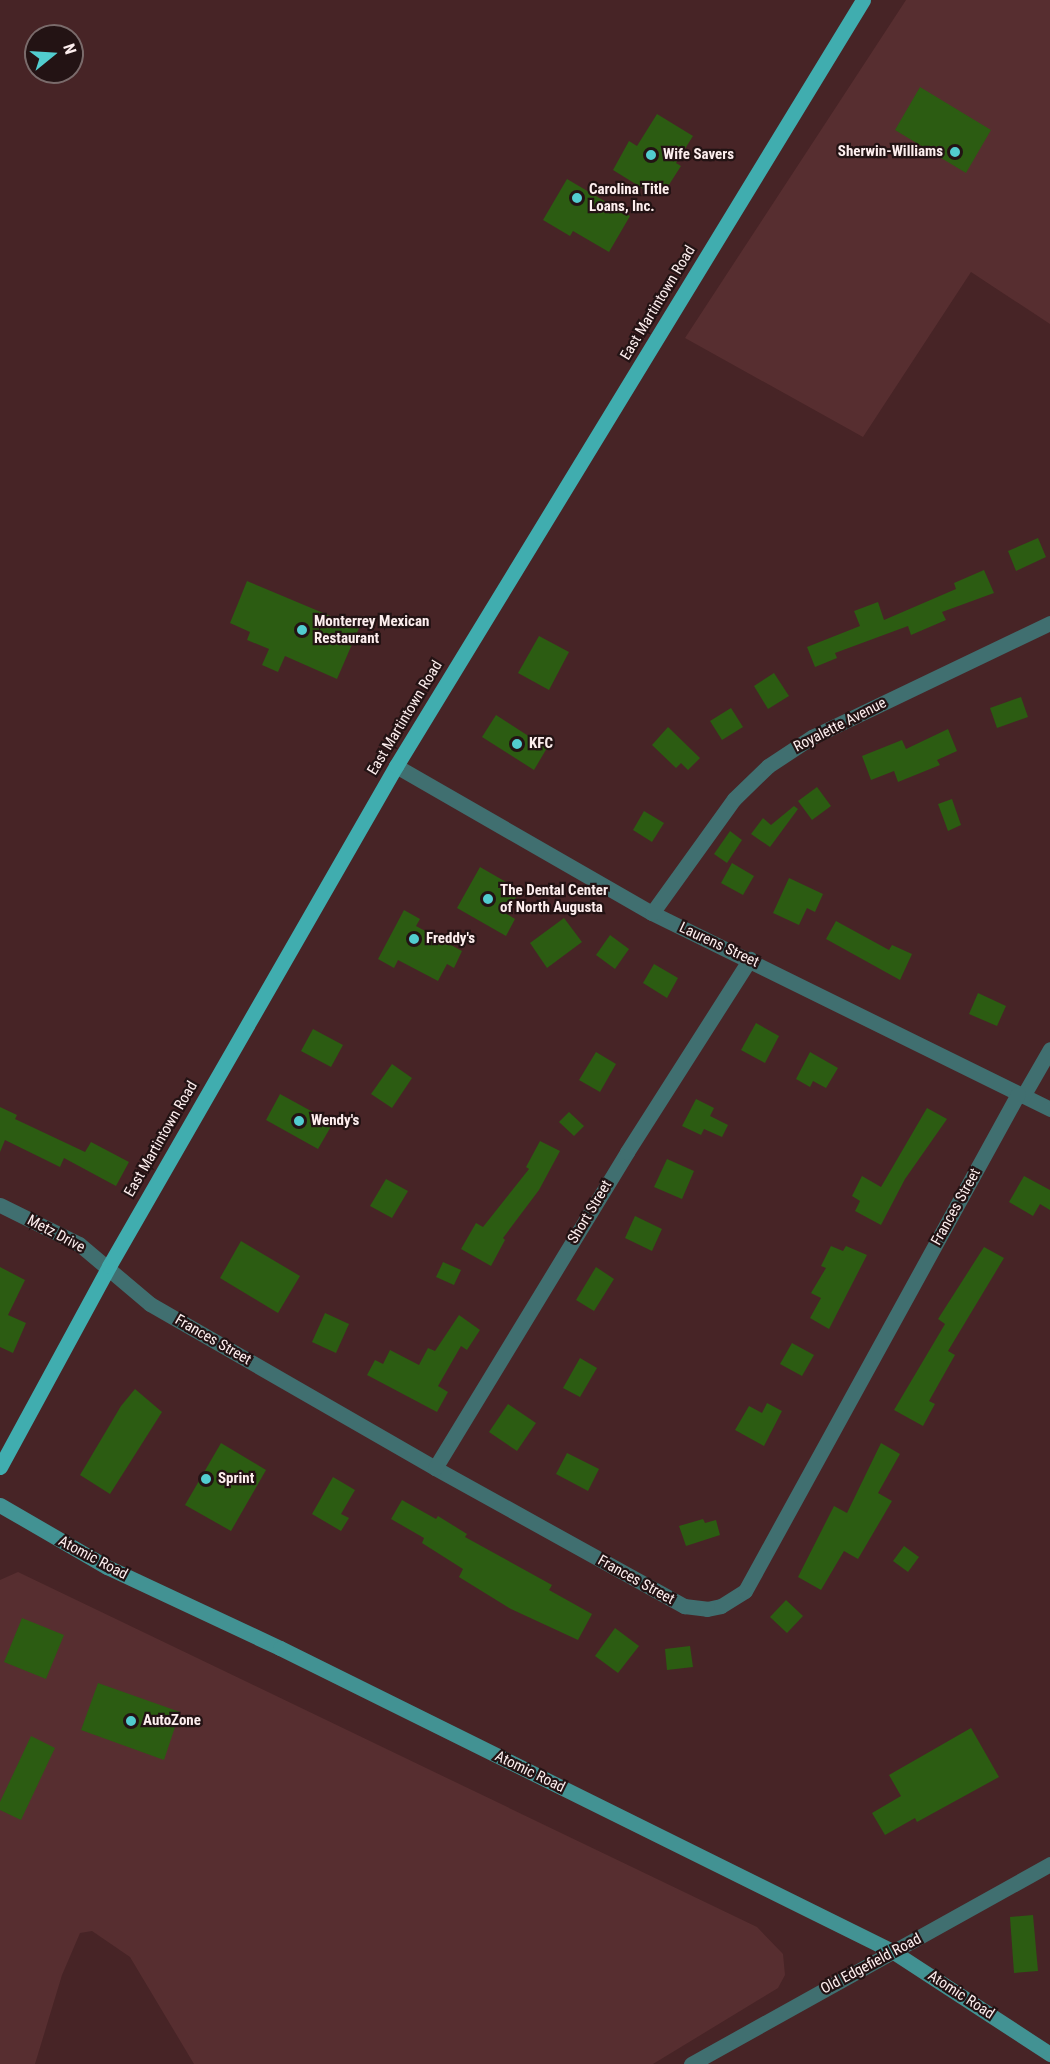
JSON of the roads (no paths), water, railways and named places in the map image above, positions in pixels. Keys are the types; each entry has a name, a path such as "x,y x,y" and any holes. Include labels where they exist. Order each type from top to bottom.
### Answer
{"main road":[{"name":"East Martintown Road","path":"0,1467 109,1266 396,766 863,0"},
{"name":"Atomic Road","path":"0,1505 107,1567 290,1653 892,1951 1050,2054"}],"street":[{"name":"Royalette Avenue","path":"652,913 734,798 768,766 812,737 1050,623"},
{"name":"Laurens Street","path":"396,766 652,913 750,959 1050,1109"},
{"name":"Short Street","path":"435,1468 627,1152 750,959"},
{"name":"Frances Street","path":"109,1266 150,1304 435,1468 684,1606 707,1609 733,1600 745,1591 1020,1095 1050,1049"},
{"name":"Metz Drive","path":"0,1205 79,1245 109,1266"},
{"name":"Old Edgefield Road","path":"691,2064 1050,1864"}],"place":[{"name":"Sherwin-Williams","path":"955,152"},
{"name":"Wife Savers","path":"651,155"},
{"name":"Carolina Title Loans, Inc.","path":"577,198"},
{"name":"Monterrey Mexican Restaurant","path":"302,630"},
{"name":"KFC","path":"517,744"},
{"name":"The Dental Center of North Augusta","path":"488,899"},
{"name":"Freddy's","path":"414,939"},
{"name":"Wendy's","path":"299,1121"},
{"name":"Sprint","path":"206,1479"},
{"name":"AutoZone","path":"131,1721"}]}
